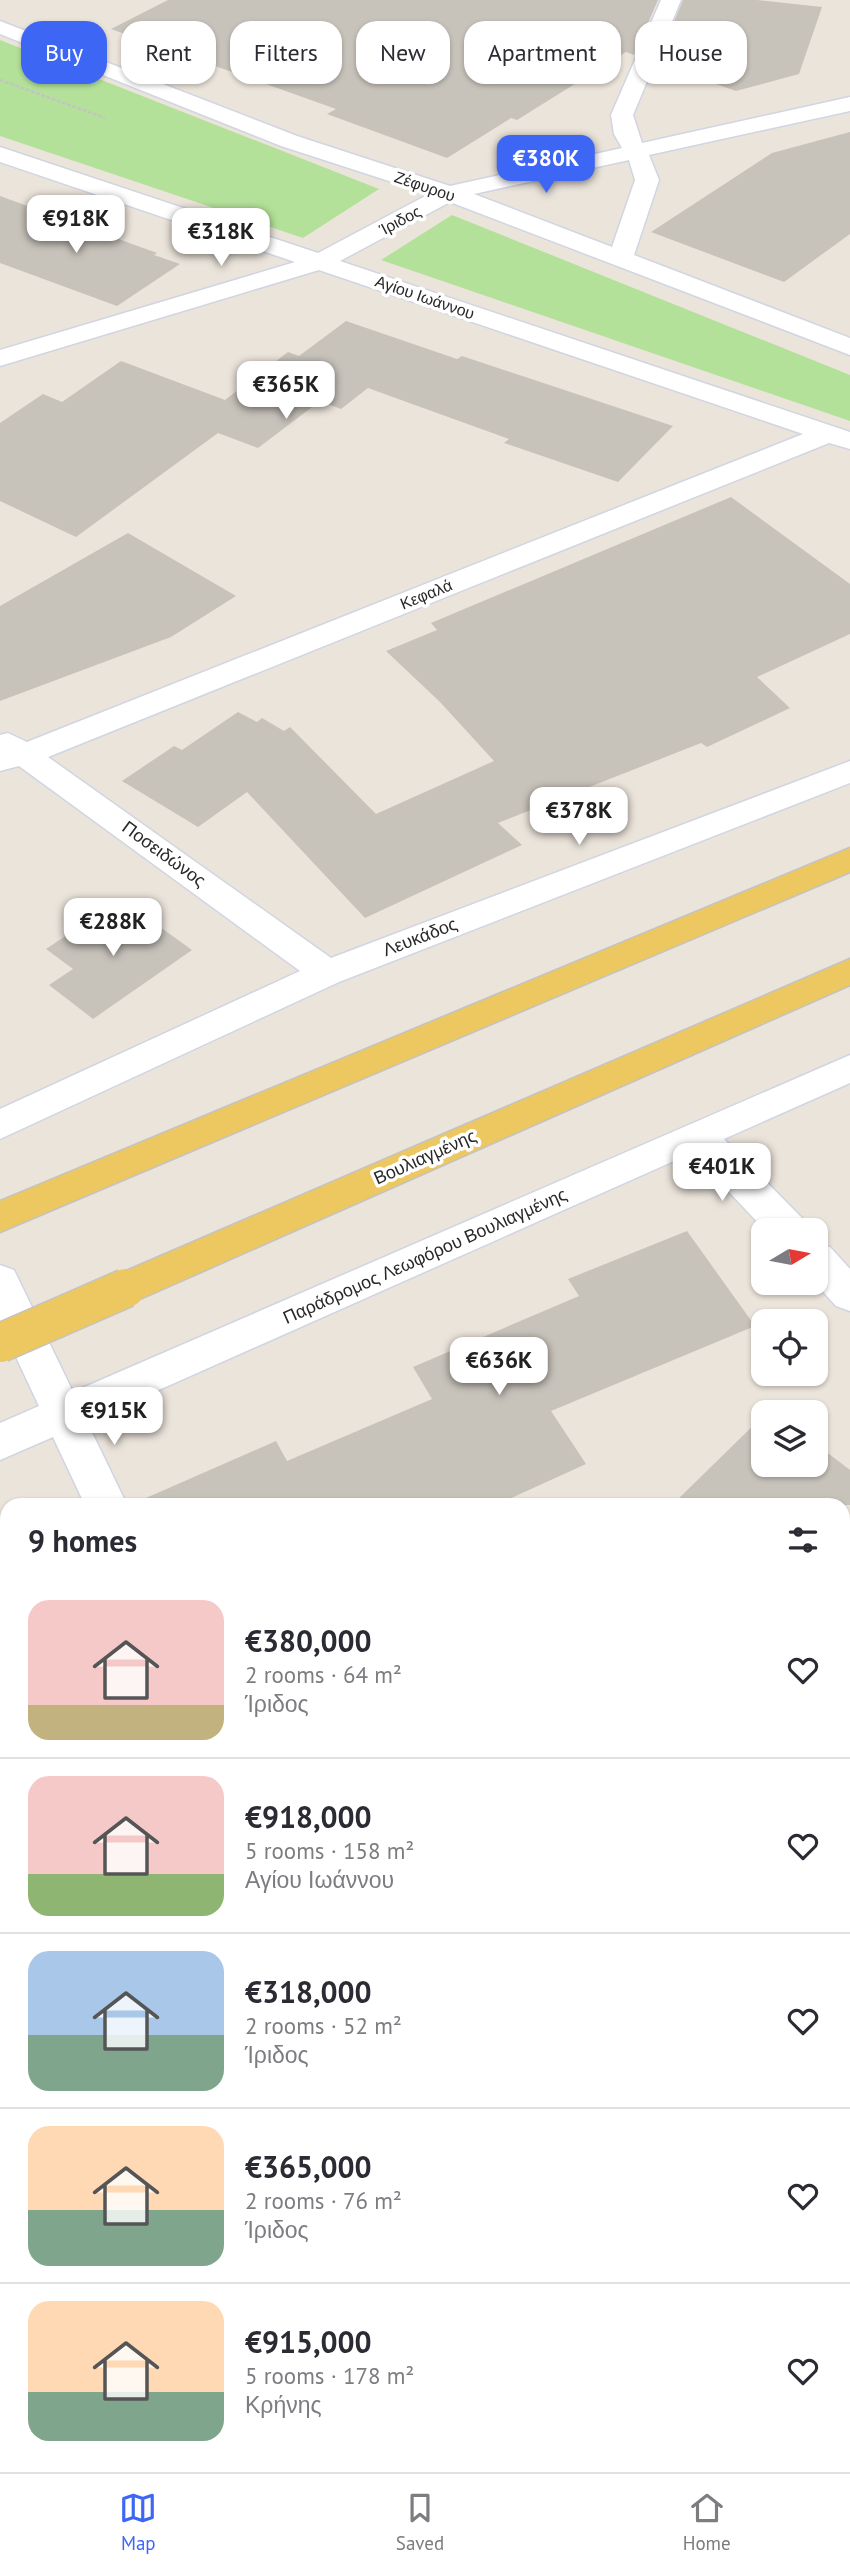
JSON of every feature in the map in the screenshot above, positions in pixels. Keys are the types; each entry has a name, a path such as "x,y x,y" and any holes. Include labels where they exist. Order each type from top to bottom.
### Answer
{"main road":[{"path":"0,1217 850,859"},
{"name":"Βουλιαγμένης","path":"0,1343 850,971"}],"street":[{"path":"621,257 647,180 646,167 633,152 622,131 622,115 671,0"},
{"name":"Ζέφυρου","path":"0,27 289,141 449,194 621,257 850,347"},
{"name":"Ίριδος","path":"0,358 320,262 449,194 850,104"},
{"name":"Αγίου Ιωάννου","path":"0,154 838,437"},
{"name":"Κεφαλά","path":"9,751 838,437"},
{"name":"Ποσειδώνος","path":"9,751 327,972"},
{"name":"Λευκάδος","path":"0,1125 327,972 850,771"},
{"name":"Παράδρομος Λεωφόρου Βουλιαγμένης","path":"0,1442 850,1068"},
{"path":"698,1136 777,1218"},
{"path":"828,1271 850,1295"},
{"path":"0,1280 103,1498"}],"green space":[{"path":"0,40 21,48 21,84 107,82 379,189 303,238 0,136"},
{"path":"452,215 850,375 850,421 381,260"}],"building":[{"path":"168,0 658,0 649,21 635,21 634,55 626,52 621,55 621,21 464,21 464,84 575,84 517,120 511,118 447,158 327,114 336,109 266,84 342,84 342,21 230,21 230,71 216,66 216,21 127,21"},
{"path":"683,0 757,0 822,7 799,74 736,91 716,84 747,84 747,21 674,21"},
{"path":"121,24 121,33 111,29"},
{"path":"850,132 850,234 784,282 651,232 772,153"},
{"path":"0,196 157,253 154,255 180,264 117,306 0,263"},
{"path":"346,321 457,359 462,356 673,426 618,482 504,443 509,439 368,388 341,409 320,401 258,448 218,433 76,537 0,501 0,423 43,394 62,402 121,361 225,400 288,352 299,356"},
{"path":"731,497 850,584 850,634 757,677 790,708 707,747 701,743 498,823 522,845 365,918 247,792 198,827 122,781 174,746 182,750 238,712 257,722 262,718 284,731 290,727 376,814 494,761 440,702 386,651 437,630 431,623"},
{"path":"128,533 236,596 171,637 0,701 0,606"},
{"path":"121,899 192,950 93,1019 49,985 73,969 46,949"},
{"path":"687,1231 751,1320 751,1328 551,1411 586,1464 511,1498 146,1498 276,1441 287,1461 432,1399 413,1367 579,1296 568,1279"},
{"path":"751,1428 751,1477 828,1477 828,1453 850,1470 850,1498 679,1498"}]}
